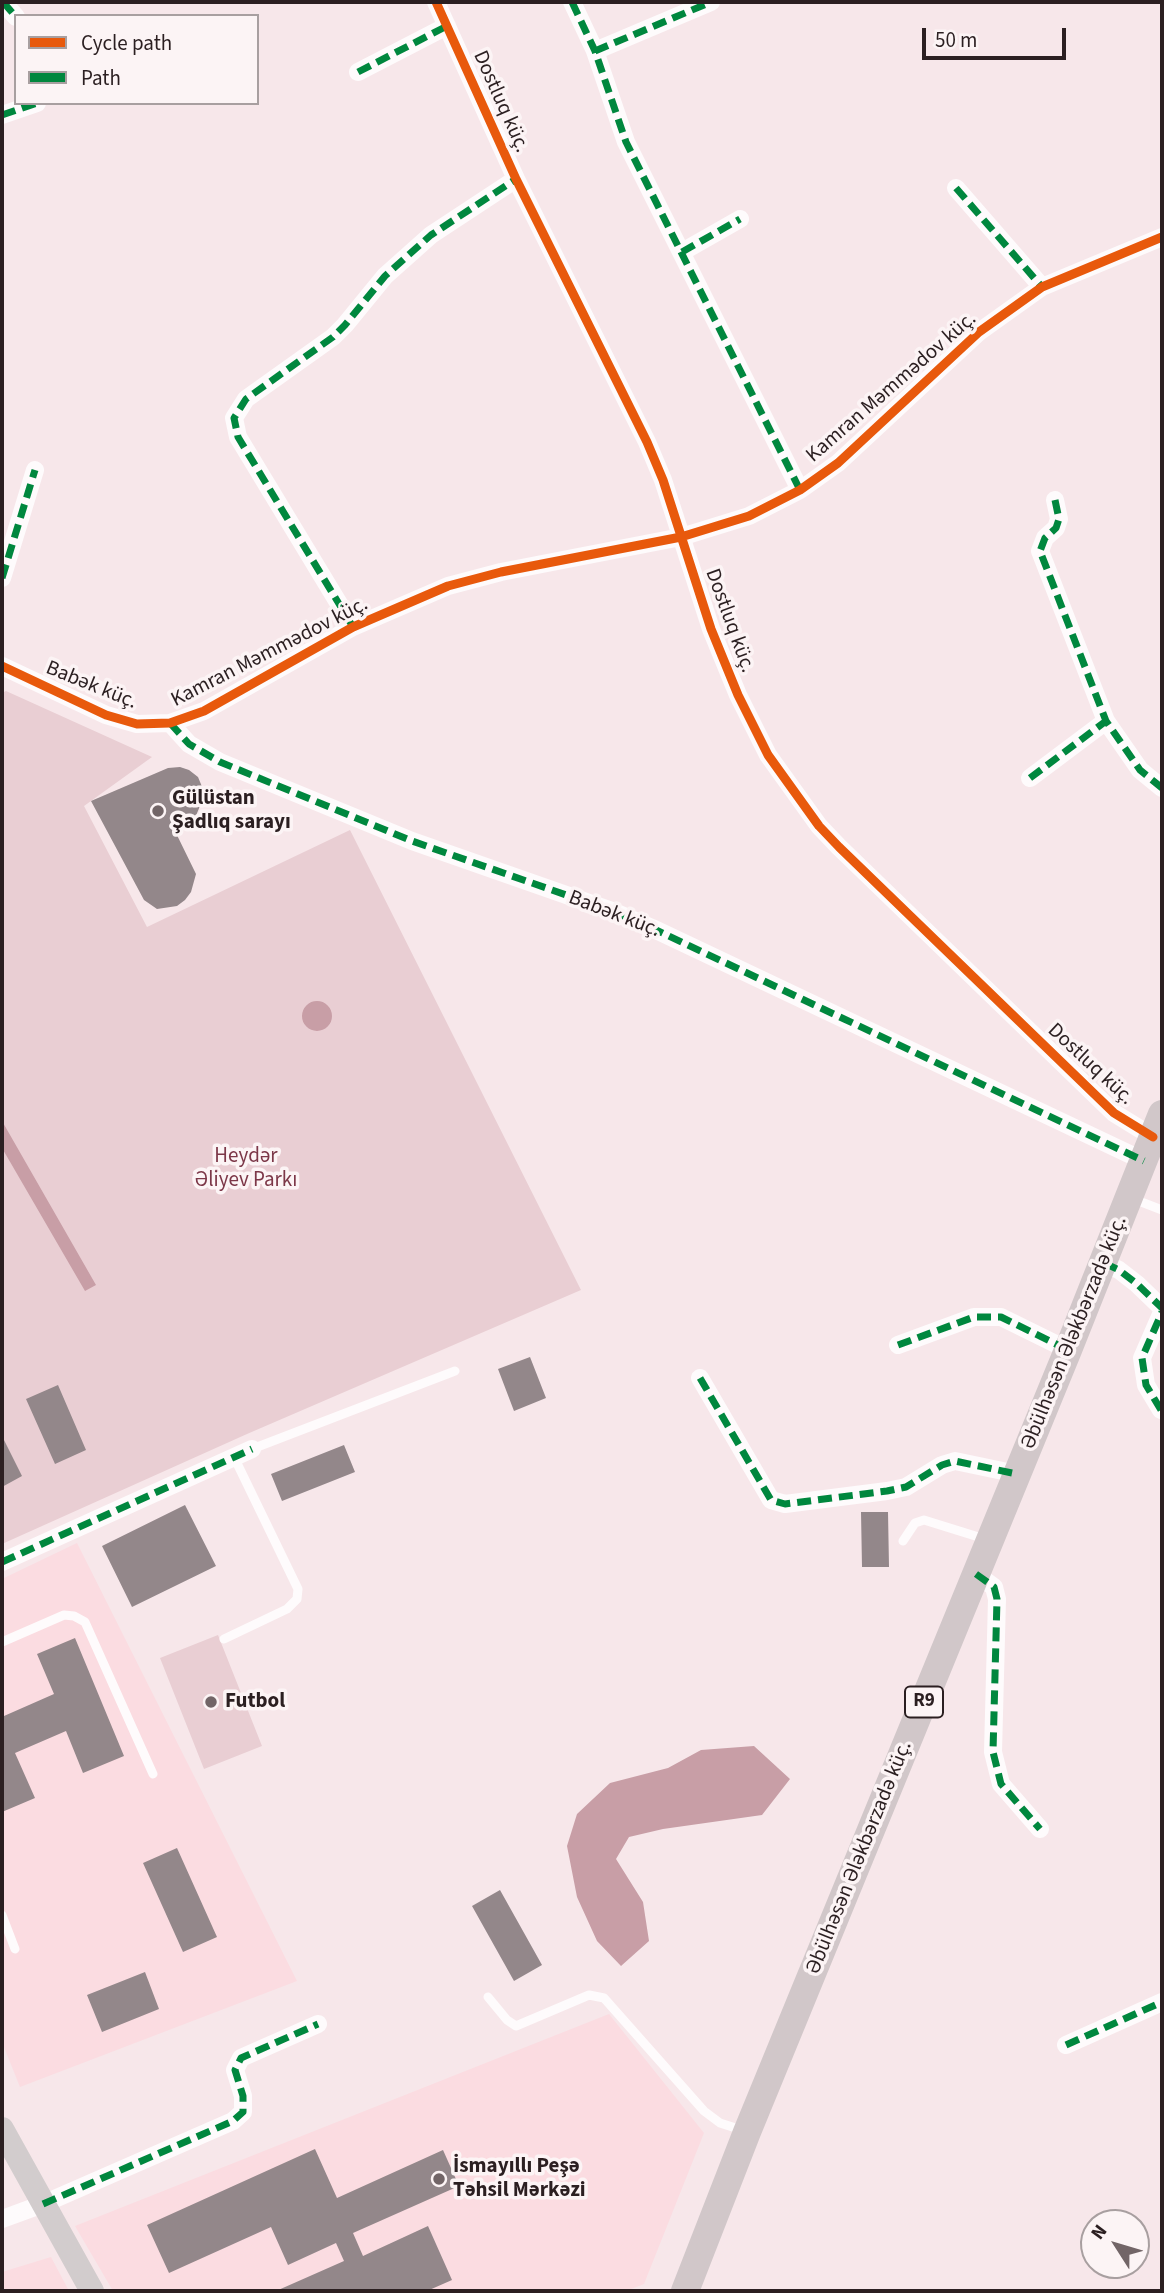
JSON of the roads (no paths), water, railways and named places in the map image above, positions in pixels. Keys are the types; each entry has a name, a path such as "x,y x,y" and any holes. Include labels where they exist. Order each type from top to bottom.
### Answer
{"main road":[{"name":"Əbülhəsən Ələkbərzadə küç.","path":"685,2291 747,2132 1104,1263 1153,1137"}],"street":[{"name":"Dostluq küç.","path":"436,2 516,179 647,442 663,480 711,629 768,755 819,826 1114,1113 1153,1137"},
{"name":"Kamran Məmmədov küç.","path":"572,2 595,51 626,142 800,490"},
{"path":"595,51 711,2"},
{"path":"358,72 447,26"},
{"path":"2,115 31,105"},
{"name":"Dostluq küç.","path":"353,627 237,437 234,418 246,399 339,331 385,276 431,235 516,179"},
{"path":"956,188 1042,287"},
{"path":"682,252 740,219"},
{"name":"Kamran Məmmədov küç.","path":"170,723 204,711 353,627 448,586 501,572 681,537 749,516 800,490 838,463 979,332 1042,287 1162,237"},
{"path":"2,578 35,470"},
{"path":"1055,500 1059,519 1056,528 1045,538 1040,551 1107,721 1140,770 1162,788"},
{"name":"Babək küç.","path":"2,666 106,715 137,724 170,723 188,744 220,762 412,841 612,911 1153,1137"},
{"path":"1030,778 1107,721"},
{"path":"1104,1263 1119,1270 1137,1284 1162,1310 1142,1358 1146,1385 1161,1410"},
{"path":"898,1345 974,1317 1001,1317 1068,1350"},
{"path":"700,1378 771,1500 785,1504 906,1487 942,1465 955,1461 1017,1474"},
{"path":"2,1562 252,1449"},
{"path":"976,1574 994,1587 997,1599 992,1715 993,1752 1001,1784 1040,1829"},
{"path":"1066,2045 1162,2002"},
{"path":"2,2219 43,2204 233,2121 243,2112 243,2096 235,2070 241,2058 318,2024"},
{"path":"2,2129 92,2291"}],"lane":[{"path":"1130,1197 1162,1210"},
{"path":"252,1449 455,1371"},
{"path":"224,1639 287,1609 297,1599 298,1590 234,1457"},
{"path":"903,1541 915,1523 924,1520 990,1540"},
{"path":"2,1642 64,1615 74,1616 85,1622 153,1774"},
{"path":"2,1915 15,1949"},
{"path":"488,1997 507,2020 516,2026 589,1995 604,1998 704,2111 720,2123 747,2132"}],"place":[{"name":"Gülüstan Şadlıq sarayı","path":"158,811"},
{"name":"Futbol","path":"211,1702"},
{"name":"İsmayıllı Peşə Təhsil Mərkəzi","path":"439,2179"}],"park label":[{"name":"Heydər Əliyev Parkı","path":"246,1169"}]}
